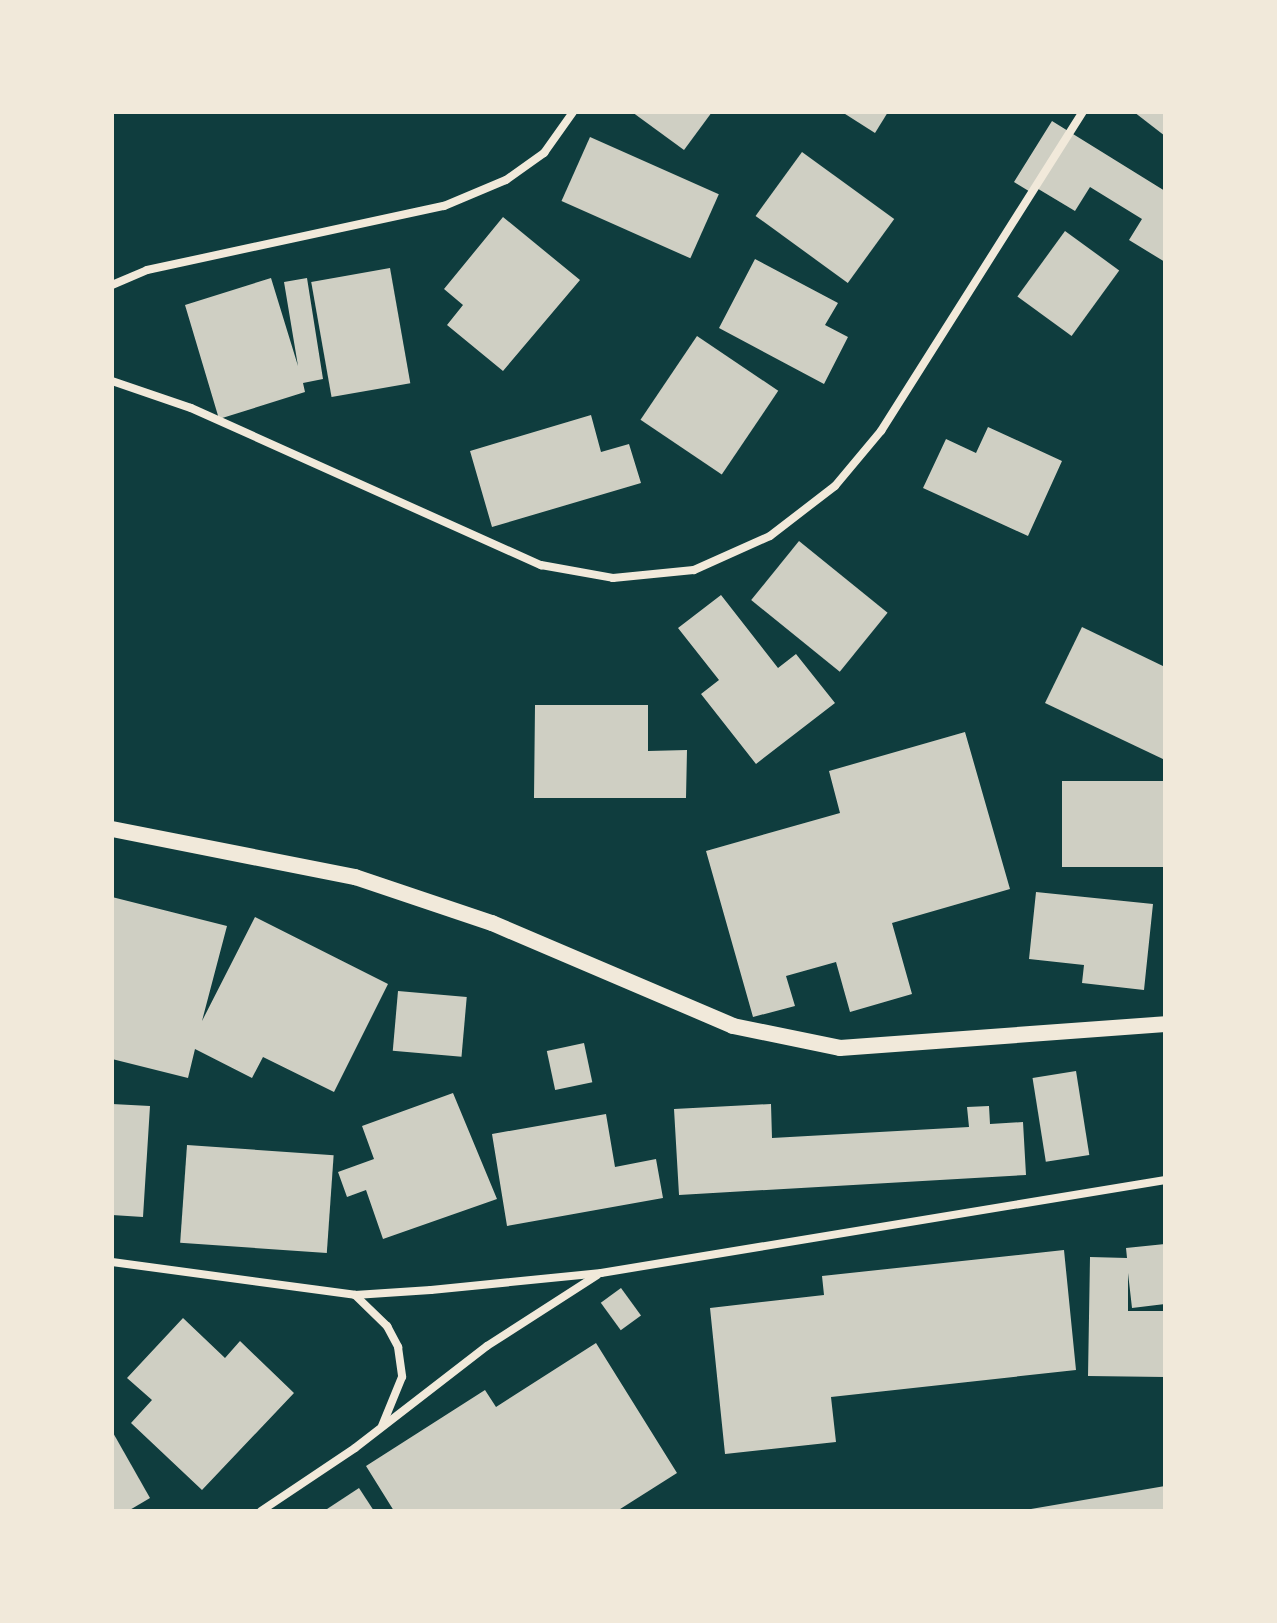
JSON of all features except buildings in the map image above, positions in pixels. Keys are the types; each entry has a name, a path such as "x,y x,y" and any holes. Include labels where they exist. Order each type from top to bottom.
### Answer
{"main road":[{"path":"112,829 355,877 492,923 733,1026 840,1048 1165,1024"}],"street":[{"path":"112,285 147,270 444,206 506,180 544,153 573,112"},
{"path":"112,381 191,408 541,565 613,578 694,570 770,536 835,486 881,431 1083,112"},
{"path":"112,1262 355,1295 601,1273 1165,1180"},
{"path":"261,1511 382,1427 487,1346 601,1273"},
{"path":"355,1295 387,1326 398,1347 402,1377 382,1427"}]}
